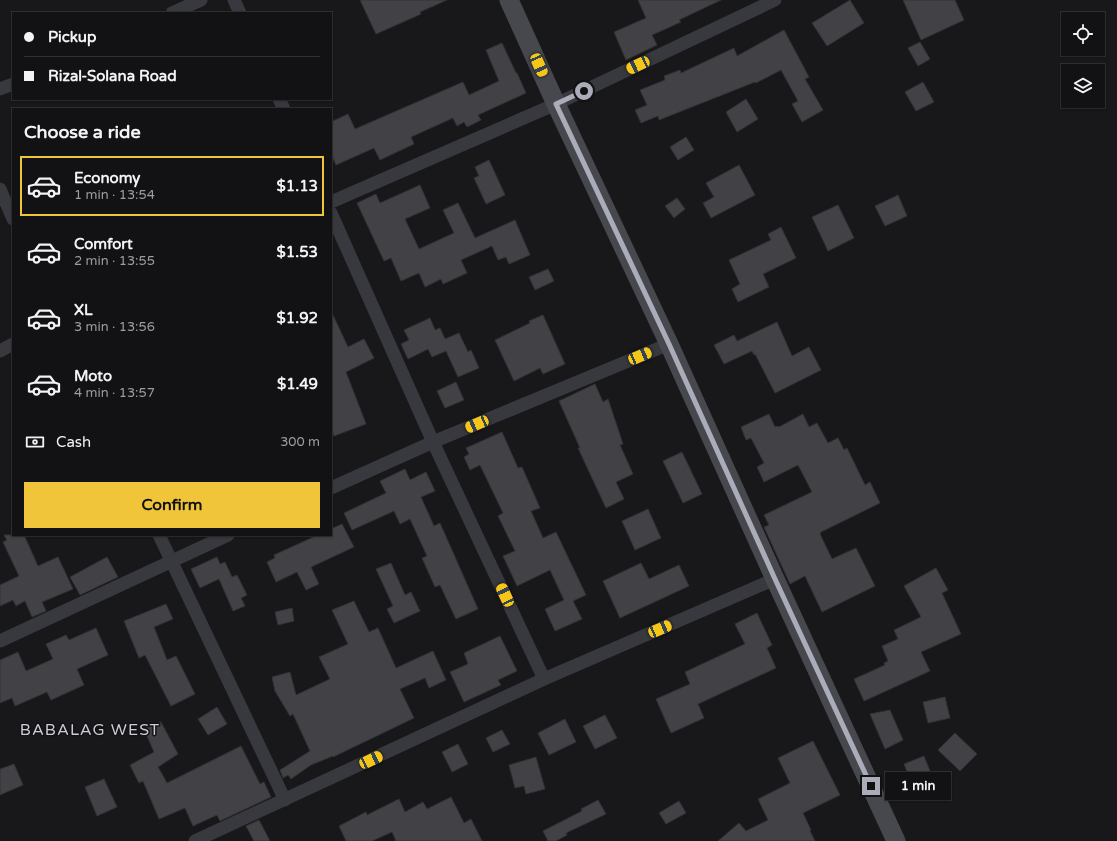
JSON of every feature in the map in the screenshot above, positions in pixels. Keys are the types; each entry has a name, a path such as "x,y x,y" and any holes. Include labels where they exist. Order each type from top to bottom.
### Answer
{"main road":[{"path":"509,0 556,104 669,344 775,579 896,841"}],"street":[{"path":"174,12 201,0"},
{"path":"234,0 240,12"},
{"path":"332,202 556,104 775,0"},
{"path":"0,89 12,84"},
{"path":"0,189 12,217"},
{"path":"332,215 433,442 544,679"},
{"path":"332,488 433,442 669,344"},
{"path":"0,351 12,345"},
{"path":"160,536 285,800"},
{"path":"0,641 226,536"},
{"path":"195,841 544,679 775,579"}],"building":[{"path":"360,0 447,0 420,12 421,14 376,34"},
{"path":"638,0 721,0 679,20 681,22 652,35 657,45 626,60 614,32 646,18"},
{"path":"850,0 864,23 827,46 812,23"},
{"path":"903,0 955,0 964,20 921,40"},
{"path":"784,30 809,77 805,79 823,110 802,122 792,104 798,101 781,70 756,83 755,82 659,120 658,116 641,123 635,110 647,105 640,90 665,80 664,76 680,70 681,73 734,48 737,56"},
{"path":"920,42 930,59 918,66 908,48"},
{"path":"502,43 526,93 478,115 481,120 467,127 464,122 457,126 453,118 411,137 414,144 380,160 374,148 336,165 332,156 332,122 348,114 355,129 463,82 469,95 499,81 486,50"},
{"path":"923,82 934,102 916,111 905,92"},
{"path":"746,99 758,119 737,132 726,112"},
{"path":"686,137 694,150 678,160 670,147"},
{"path":"489,160 505,195 486,204 474,178 479,176 475,167"},
{"path":"739,165 755,195 711,218 703,203 714,197 706,183"},
{"path":"420,185 430,208 405,219 419,249 454,233 443,210 458,203 475,238 515,220 530,255 509,264 506,257 498,260 492,246 461,260 467,273 443,284 441,279 425,287 419,273 401,281 391,258 384,261 357,203 376,194 380,203"},
{"path":"898,195 907,216 885,226 875,206"},
{"path":"677,198 685,209 674,218 665,206"},
{"path":"838,205 854,238 828,251 812,217"},
{"path":"781,227 796,258 763,274 769,287 738,302 732,289 740,284 729,260 771,240 768,234"},
{"path":"548,269 554,281 535,290 529,277"},
{"path":"332,313 348,347 364,339 374,358 346,372 366,424 334,436 332,431"},
{"path":"543,315 565,364 543,374 540,368 514,381 495,340"},
{"path":"430,318 435,330 440,328 445,339 459,333 468,352 471,350 479,368 458,377 446,351 432,357 428,349 408,359 401,344 409,340 404,330"},
{"path":"777,322 792,356 809,347 821,370 775,393 752,351 724,364 714,345 734,335 737,341"},
{"path":"456,382 464,400 445,408 437,391"},
{"path":"595,384 603,402 608,399 623,444 620,445 633,474 616,482 624,499 606,508 578,448 580,448 559,401"},
{"path":"769,414 775,427 779,427 803,414 809,427 817,423 828,443 838,438 844,450 847,448 865,485 870,482 880,503 821,532 820,534 832,559 856,548 875,586 822,612 805,576 790,584 764,527 769,525 764,515 812,492 798,465 764,482 757,467 764,463 751,438 746,440 741,427"},
{"path":"502,432 518,468 522,467 540,508 531,511 543,538 556,532 586,595 573,601 582,619 555,631 545,609 564,600 550,570 517,586 503,556 515,551 498,516 503,513 480,465 470,470 464,457 469,454 466,448"},
{"path":"682,452 702,494 683,503 663,461"},
{"path":"405,469 410,480 426,472 435,491 421,497 434,526 440,523 478,609 456,619 440,585 435,587 422,558 427,556 410,519 400,524 394,511 352,530 344,513 386,493 380,481"},
{"path":"648,509 661,538 635,550 622,521"},
{"path":"342,524 354,547 311,567 319,584 306,590 297,572 276,582 267,562 275,558 274,555 316,536 332,536 332,529"},
{"path":"4,535 24,536 38,566 58,557 73,589 42,602 46,611 32,617 25,601 16,606 13,600 0,606 0,585 19,576 3,542 7,540"},
{"path":"107,557 118,577 80,595 70,577"},
{"path":"217,557 220,564 225,562 232,577 237,575 247,595 241,598 245,606 233,611 219,579 200,588 191,569"},
{"path":"391,563 405,595 411,592 420,611 394,623 387,609 393,606 376,569"},
{"path":"641,563 649,579 679,565 689,586 620,618 603,581"},
{"path":"936,568 948,590 942,593 961,634 921,652 930,671 864,701 854,679 885,665 884,663 888,661 882,646 898,639 894,630 921,617 904,586"},
{"path":"354,601 369,632 378,628 396,668 433,651 446,680 429,688 425,678 400,689 414,718 333,757 311,765 291,779 288,775 283,778 280,770 310,751 293,714 290,716 275,691 272,677 290,672 296,695 330,679 319,657 348,644 332,610"},
{"path":"166,604 173,619 154,627 167,660 176,656 195,694 171,706 145,655 139,658 124,621"},
{"path":"292,608 294,621 278,625 275,612"},
{"path":"757,613 772,645 767,648 776,668 698,704 704,718 671,733 656,699 690,684 685,672 745,644 735,624"},
{"path":"96,628 108,655 77,669 84,685 51,700 47,692 15,706 12,698 0,703 0,660 18,652 26,671 53,659 46,644 66,635 69,640"},
{"path":"500,636 517,671 498,680 501,685 464,702 450,672 468,664 464,653"},
{"path":"945,697 950,718 928,723 923,702"},
{"path":"217,707 227,724 208,735 198,719"},
{"path":"890,710 903,740 885,749 870,714"},
{"path":"605,715 617,738 595,749 583,726"},
{"path":"565,719 576,742 549,755 538,733"},
{"path":"161,722 178,754 158,767 167,783 241,746 260,784 264,782 271,797 220,821 217,815 193,826 185,808 159,819 143,781 139,783 130,765 154,752 144,729"},
{"path":"502,730 510,744 493,752 486,738"},
{"path":"955,733 977,754 960,771 938,750"},
{"path":"813,741 840,795 803,813 815,841 718,841 739,823 746,831 768,820 758,799 790,783 778,758"},
{"path":"458,744 468,764 452,772 442,752"},
{"path":"924,756 934,781 914,789 904,764"},
{"path":"536,757 545,789 526,794 524,786 515,788 509,765"},
{"path":"14,764 23,785 0,795 0,769"},
{"path":"104,779 117,807 97,816 85,787"},
{"path":"451,797 464,823 471,819 482,841 396,841 392,832 372,841 346,841 339,826 366,812 367,815 399,799 405,812 423,802 427,809"},
{"path":"598,800 606,814 566,833 567,835 556,841 548,841 543,831 582,811 581,809"},
{"path":"679,801 686,813 666,824 659,813"},
{"path":"259,820 270,841 254,841 246,826"}],"district":[{"name":"BABALAG WEST","path":"90,729"}],"route":[{"path":"584,91 556,104 669,344 775,579 871,786"}]}
